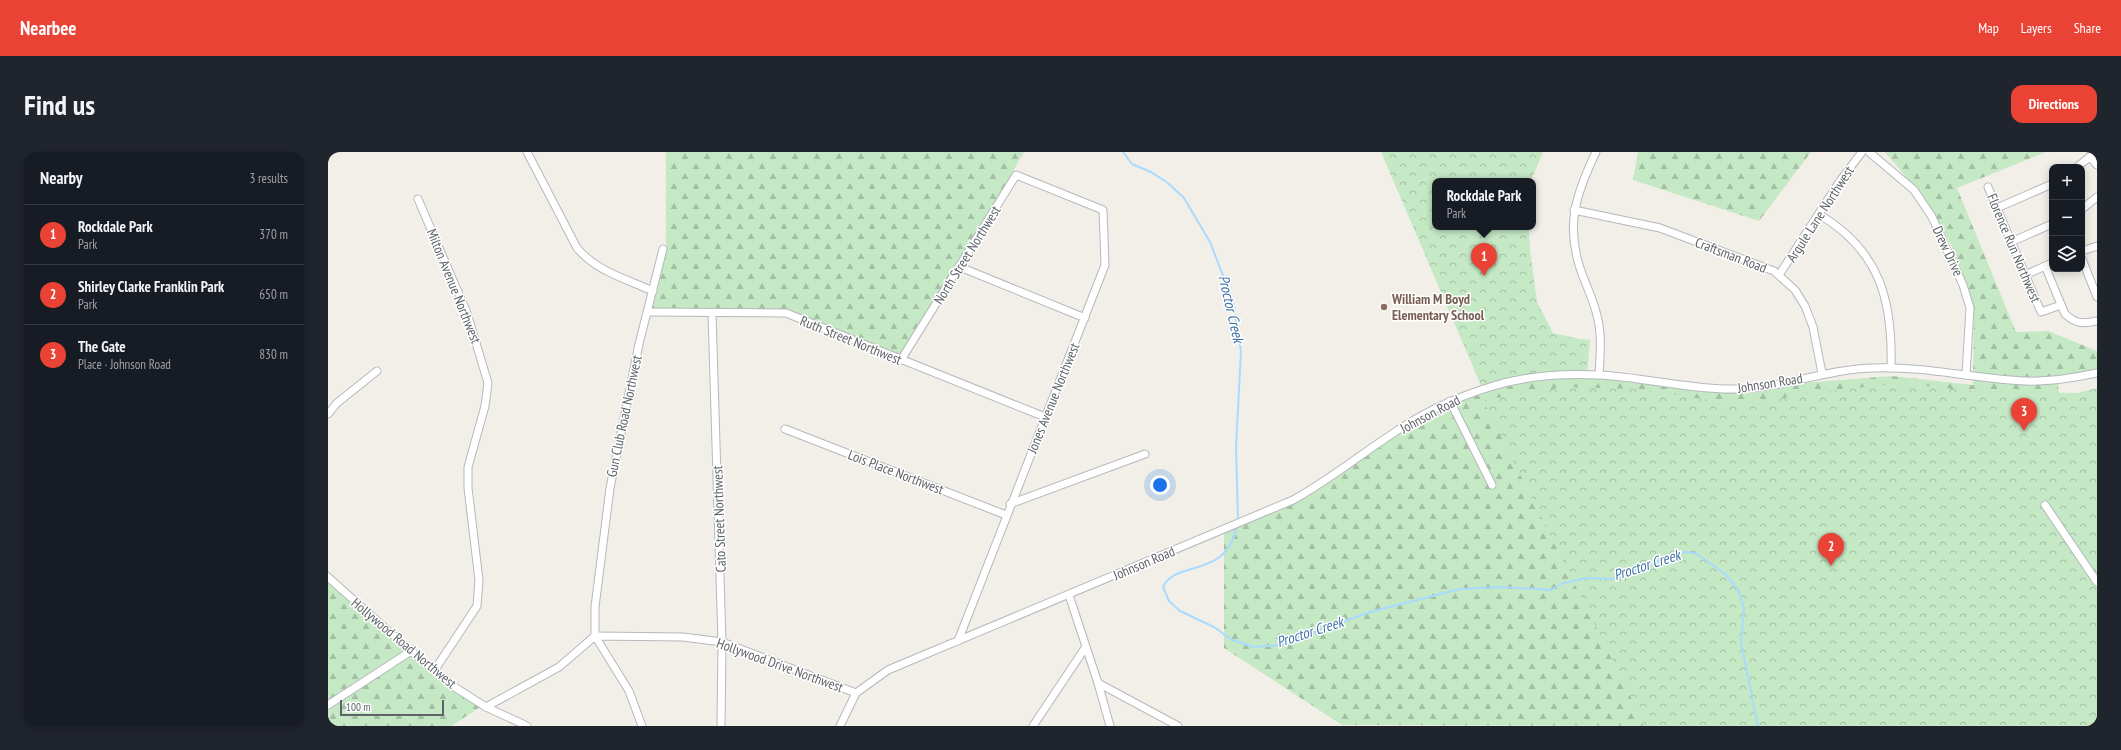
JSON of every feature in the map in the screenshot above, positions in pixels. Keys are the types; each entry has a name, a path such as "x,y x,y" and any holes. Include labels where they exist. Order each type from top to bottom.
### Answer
{"street":[{"path":"527,152 576,248 585,258 596,266 653,292"},
{"path":"1596,152 1581,184 1574,210 1574,240 1577,258 1594,302 1599,322 1601,341 1599,375"},
{"name":"Argule Lane Northwest","path":"1779,275 1820,215 1840,181 1862,152"},
{"name":"Drew Drive","path":"1870,152 1914,190 1932,217 1963,284 1970,308 1966,375"},
{"path":"2081,164 2093,154 2097,165"},
{"name":"North Street Northwest","path":"901,360 1016,175 1045,187"},
{"path":"1997,208 2049,185"},
{"name":"Jones Avenue Northwest","path":"958,641 1010,504 1105,265 1102,210 1045,187"},
{"name":"Florence Run Northwest","path":"1988,187 2041,312 2060,305"},
{"path":"2085,207 2097,197"},
{"name":"Milton Avenue Northwest","path":"418,199 468,313 488,383 485,406 468,467 468,488 479,580 477,606 434,671"},
{"name":"Craftsman Road","path":"1574,210 1660,228 1719,249 1779,275 1795,290 1808,312 1813,327 1822,373"},
{"path":"1820,215 1839,228 1855,243 1877,275 1885,296 1891,320 1891,368"},
{"path":"2011,242 2049,225"},
{"path":"2085,250 2097,246"},
{"name":"Gun Club Road Northwest","path":"595,636 595,607 610,488 639,344 663,249"},
{"path":"2025,275 2049,264"},
{"path":"2045,266 2060,305 2071,319 2080,323 2097,321"},
{"path":"960,267 1085,318"},
{"path":"2085,267 2097,297"},
{"name":"Ruth Street Northwest","path":"648,312 786,313 1045,417"},
{"name":"Cato Street Northwest","path":"712,313 722,642 721,726"},
{"name":"Johnson Road","path":"840,726 856,693 888,670 1242,522 1310,491 1405,425 1450,401 1492,386 1525,379 1564,375 1599,375 1726,390 1762,387 1822,373 1854,369 1891,368 2026,381 2066,379 2097,373"},
{"path":"328,414 337,404 377,371"},
{"path":"1450,401 1492,485"},
{"name":"Lois Place Northwest","path":"786,429 1006,515"},
{"path":"1010,504 1145,454"},
{"path":"2045,505 2097,582"},
{"name":"Hollywood Road Northwest","path":"328,577 434,671 456,688 486,707 527,726"},
{"path":"1069,595 1085,648 1098,683 1110,726"},
{"path":"486,707 559,667 595,636 629,691 642,726"},
{"name":"Hollywood Drive Northwest","path":"595,636 683,637 722,642 856,693"},
{"path":"1033,726 1085,648"},
{"path":"328,705 411,651"},
{"path":"1098,683 1178,726"}],"green space":[{"path":"666,152 1024,152 904,361 785,315 648,314 666,247"},
{"path":"1381,152 1543,152 1532,178 1432,178 1432,230 1529,230 1530,250 1537,302 1553,333 1590,340 1587,375 1557,373 1483,390"},
{"path":"1638,152 1811,152 1759,221 1633,180"},
{"path":"1885,152 2046,152 1957,188 2016,332 2048,331 2097,351 2097,373 2066,379 2058,384 2073,532 1791,726 1342,725 1224,648 1224,532 1270,512 1390,434 1456,399 1524,377 1587,375 1674,387 1791,384 1892,376 1973,385 1974,308 1952,246 1917,190"},
{"path":"1901,383 1970,391 2077,393 2097,388 2097,726 1645,726 1483,400 1563,387 1639,389 1740,405 1813,393"},
{"path":"328,571 407,650 485,704 451,726 328,726"}],"waterway":[{"name":"Proctor Creek","path":"1123,152 1132,164 1151,172 1168,183 1184,198 1210,242 1233,301 1241,351 1236,447 1238,521"},
{"name":"Proctor Creek","path":"1237,525 1231,542 1223,554 1213,561 1179,573 1170,579 1163,587 1169,601 1180,611 1214,627 1232,640 1254,647 1280,645 1370,612 1460,589 1502,587 1551,590 1563,583 1587,578 1614,579 1677,553 1688,552 1697,554 1725,574 1739,591 1744,608 1741,643 1758,726"}],"place":[{"name":"Rockdale Park","path":"1484,276"},
{"name":"William M Boyd Elementary School","path":"1384,307"},
{"name":"The Gate","path":"2024,431"},
{"name":"Shirley Clarke Franklin Park","path":"1831,566"}]}
